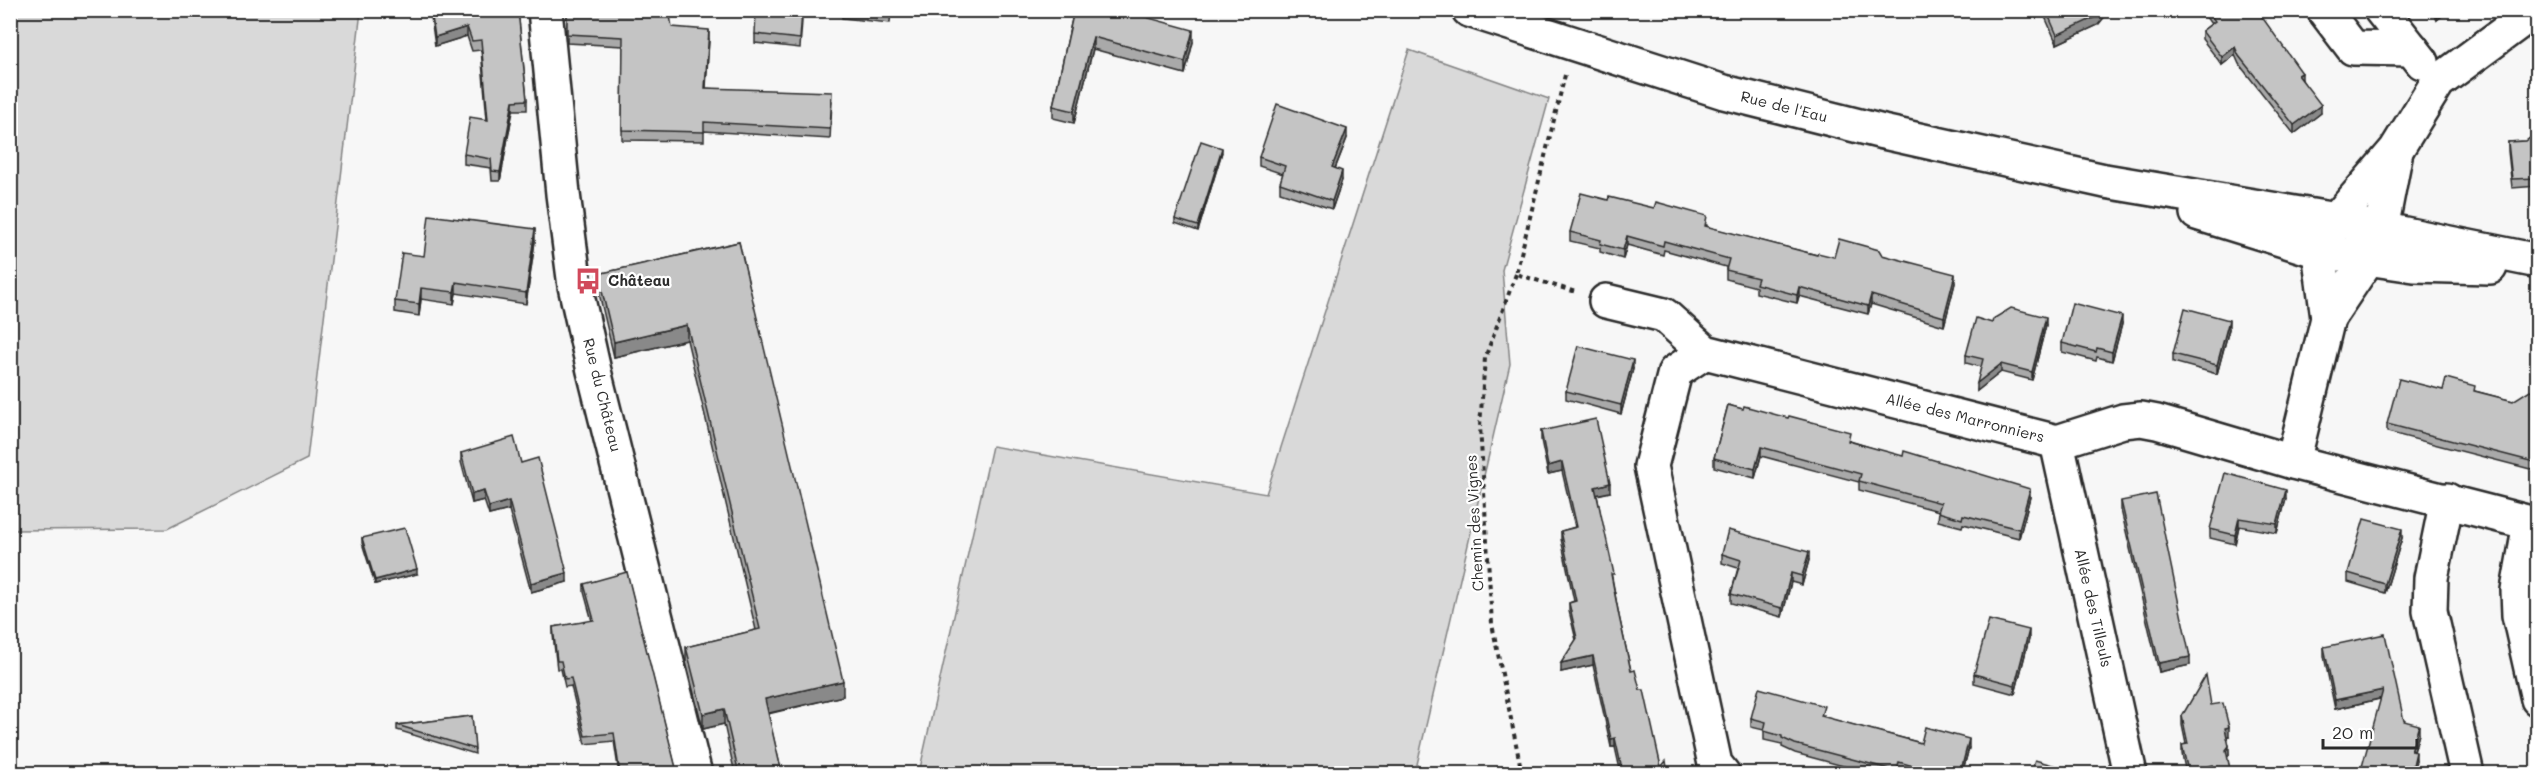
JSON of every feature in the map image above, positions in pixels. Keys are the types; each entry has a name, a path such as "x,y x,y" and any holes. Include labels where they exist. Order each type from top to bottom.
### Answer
{"street":[{"name":"Rue du Château","path":"545,10 563,194 575,286 594,371 695,774"},
{"name":"Rue de l'Eau","path":"1469,10 1724,92 1796,111 2105,181"},
{"path":"2324,10 2353,48 2412,49"},
{"path":"2381,10 2438,82"},
{"path":"2328,318 2319,251 2336,220 2396,150 2438,82 2530,14 2530,10"},
{"path":"2293,462 2328,318 2367,260 2381,229 2396,150"},
{"path":"2105,181 2336,220 2538,261"},
{"path":"2105,181 2319,251 2367,260 2414,265 2538,268"},
{"name":"Allée des Marronniers","path":"1606,301 1664,315 1705,352 2056,442 2123,421 2141,419 2293,462 2534,524"},
{"path":"1705,352 1675,372 1651,466 1715,764 1723,774"},
{"name":"Allée des Tilleuls","path":"2056,442 2130,774"},
{"path":"2447,500 2431,578 2430,611 2467,774"},
{"path":"2534,524 2521,565 2518,598 2519,615 2538,699"}],"path":[{"name":"Chemin des Vignes","path":"1522,774 1492,624 1480,426 1485,358 1516,274 1573,45"},
{"path":"1516,274 1606,301"}],"shaded area":[{"path":"10,11 361,11 307,459 167,529 11,530"},
{"path":"1409,50 1549,99 1502,270 1510,364 1415,773 919,773 992,446 1266,494"}],"building":[{"path":"431,10 518,10 527,100 513,101 500,172 492,171 491,159 464,154 470,117 488,120 481,40 472,41 467,27 435,37"},
{"path":"567,10 669,10 672,27 709,30 705,88 832,92 830,129 704,122 704,132 622,130 623,37 567,34"},
{"path":"756,10 802,12 800,39 755,34"},
{"path":"846,10 890,10 890,15"},
{"path":"1074,10 1120,10 1193,30 1185,62 1093,37 1074,111 1053,106"},
{"path":"2046,10 2102,10 2098,16 2057,35"},
{"path":"2207,10 2257,10 2302,73 2298,75 2321,105 2294,125 2239,56 2235,47 2222,57 2202,31 2215,21"},
{"path":"1277,104 1347,129 1332,167 1342,171 1332,201 1280,183 1285,166 1259,157"},
{"path":"2538,132 2538,178 2512,179 2508,142 2526,141"},
{"path":"1201,141 1222,148 1198,226 1175,219"},
{"path":"1581,193 1654,208 1656,202 1707,216 1705,226 1817,255 1818,253 1834,257 1839,239 1879,250 1882,255 1955,274 1944,317 1871,295 1868,306 1799,287 1797,295 1756,284 1758,278 1726,270 1729,259 1664,241 1663,246 1627,236 1623,250 1600,244 1601,240 1570,232"},
{"path":"429,215 535,229 526,293 456,282 454,292 421,288 419,304 395,301 402,253 424,256"},
{"path":"739,242 843,681 765,699 782,774 739,774 724,709 703,714 686,647 760,629 687,325 614,342 598,274"},
{"path":"2072,303 2122,316 2112,352 2097,348 2096,352 2062,343"},
{"path":"2011,308 2046,317 2032,372 2001,364 1977,383 1983,359 1966,355 1976,318 1992,323 1993,319"},
{"path":"2185,308 2229,320 2217,365 2173,354"},
{"path":"1578,346 1633,360 1621,405 1566,391"},
{"path":"2446,378 2475,386 2474,391 2513,401 2530,390 2538,392 2538,463 2387,424 2399,379 2443,390"},
{"path":"1728,405 1743,409 1744,406 1850,432 1848,441 1903,456 1904,451 2030,489 2019,529 1963,515 1962,519 1938,512 1941,503 1859,481 1861,474 1761,447 1755,469 1714,458"},
{"path":"1596,419 1610,483 1595,487 1614,574 1611,574 1619,616 1631,671 1635,670 1640,690 1644,690 1661,767 1666,761 1668,774 1623,774 1615,738 1611,739 1593,656 1561,663 1577,638 1569,603 1576,601 1561,531 1577,527 1562,462 1548,466 1541,431"},
{"path":"514,437 521,463 538,458 567,573 531,583 509,501 489,507 484,491 472,494 461,453"},
{"path":"2225,473 2286,490 2277,524 2239,518 2235,535 2210,529"},
{"path":"2156,494 2190,657 2159,663 2121,501"},
{"path":"2364,519 2402,529 2385,584 2348,573"},
{"path":"405,528 417,569 375,580 362,538"},
{"path":"1728,530 1809,552 1802,576 1791,573 1782,608 1731,594 1741,560 1722,554"},
{"path":"627,572 676,768 651,774 620,774 614,733 585,736 571,678 565,679 561,661 557,661 553,627 594,620 584,584"},
{"path":"1989,620 2029,630 2015,685 1974,674"},
{"path":"2385,634 2404,721 2419,725 2411,751 2416,752 2411,774 2360,774 2383,690 2335,700 2324,647"},
{"path":"2206,675 2211,705 2223,703 2229,727 2225,728 2229,746 2226,750 2231,774 2211,774 2213,765 2188,771 2182,745 2188,744 2182,716"},
{"path":"1759,688 1824,706 1821,716 1921,743 1925,727 1969,739 1960,774 1941,774 1899,762 1897,771 1795,744 1782,736 1764,731 1766,722 1751,718"},
{"path":"472,716 475,749 397,725"},
{"path":"2035,760 2084,774 2031,774"}],"place":[{"name":"Château","path":"588,281"}]}
